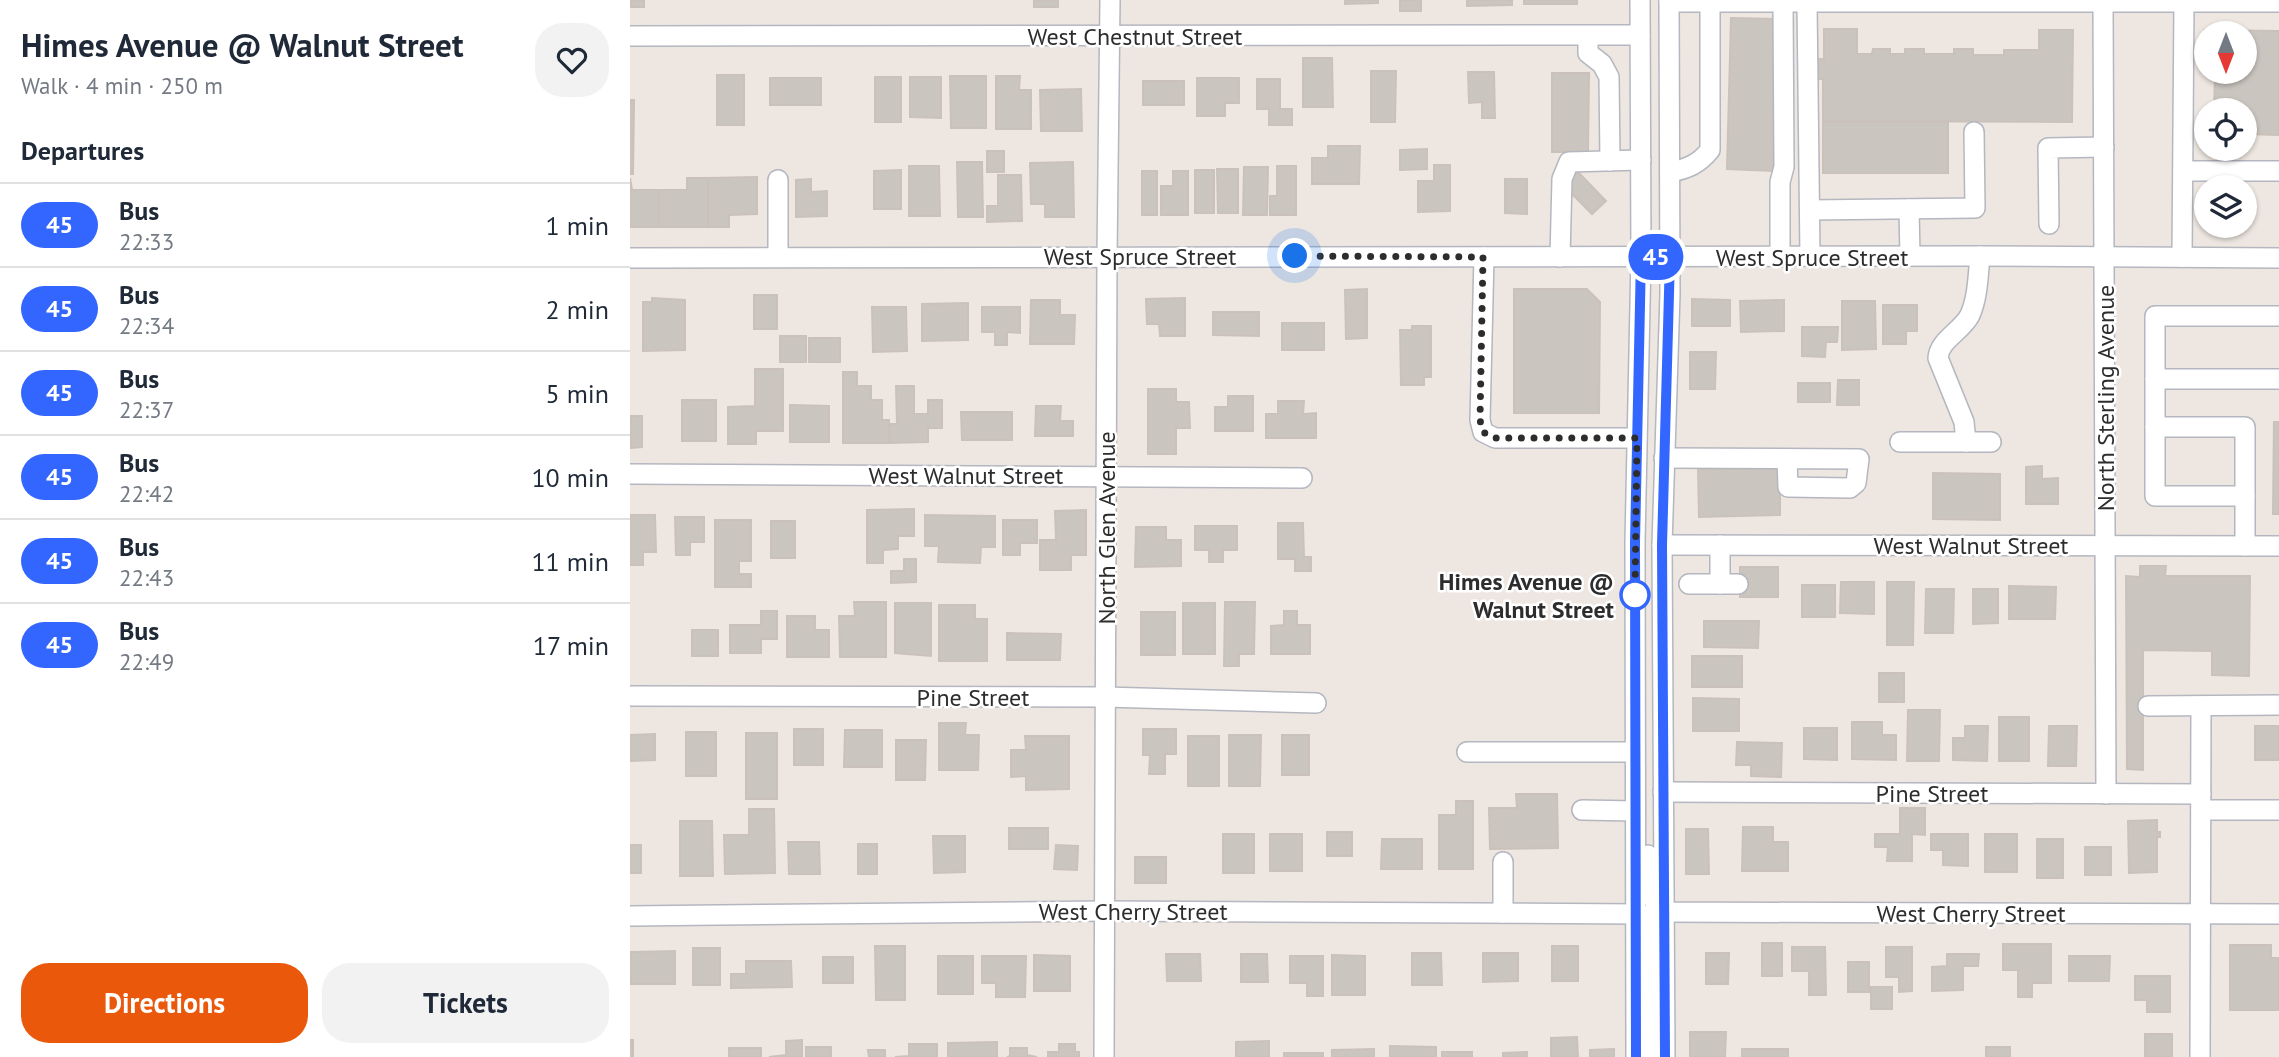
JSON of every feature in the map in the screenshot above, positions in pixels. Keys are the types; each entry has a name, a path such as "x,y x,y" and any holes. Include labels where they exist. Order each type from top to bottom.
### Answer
{"street":[{"name":"North Glen Avenue","path":"1104,1057 1110,0"},
{"path":"1636,1057 1635,752 1641,257 1640,0"},
{"path":"1665,1057 1662,545 1670,257 1669,1 2279,2"},
{"name":"North Sterling Avenue","path":"2103,1 2106,794"},
{"path":"1670,172 1685,170 1702,160 1710,150 1710,2"},
{"path":"1780,257 1783,2"},
{"path":"1807,2 1810,257"},
{"path":"2182,257 2184,2"},
{"name":"West Chestnut Street","path":"630,36 1640,35"},
{"path":"1588,36 1588,53 1602,64 1609,77 1610,161"},
{"path":"1609,94 1640,95"},
{"path":"1810,209 1975,208 1974,132"},
{"path":"2049,224 2048,148 2104,147"},
{"path":"1560,257 1562,179 1569,162 1641,160"},
{"path":"2183,171 2279,171"},
{"path":"778,180 778,257"},
{"path":"1909,209 1910,256"},
{"path":"1966,442 1964,422 1938,358 1938,351 1969,318 1975,301 1980,256"},
{"path":"1483,257 1480,420 1483,432 1495,438 1637,438"},
{"name":"West Spruce Street","path":"630,258 2279,258"},
{"path":"2245,496 2155,496 2155,316 2279,316"},
{"path":"2155,379 2279,379"},
{"path":"2155,427 2245,427 2245,547"},
{"path":"1900,442 1991,442"},
{"path":"1664,458 1787,458 1859,459 1856,483 1850,488 1788,487 1787,458"},
{"name":"West Walnut Street","path":"630,474 1302,478"},
{"name":"West Walnut Street","path":"1662,545 2279,547"},
{"path":"1689,584 1729,584 1720,545"},
{"name":"Pine Street","path":"630,696 1105,697 1316,703"},
{"path":"2148,706 2279,705"},
{"path":"2200,1057 2201,706"},
{"path":"1467,752 1635,752"},
{"name":"Pine Street","path":"1663,792 2106,794 2279,810"},
{"path":"1582,810 1635,811"},
{"path":"1635,811 1648,856 1648,879 1652,896 1656,906 1663,912"},
{"path":"1503,862 1503,913"},
{"name":"West Cherry Street","path":"630,916 1103,911 1636,914"},
{"name":"West Cherry Street","path":"1663,912 2279,914"},
{"path":"1636,914 1645,918 1651,929 1651,1057"}],"building":[{"path":"630,0 644,0 644,7 630,7"},
{"path":"1034,0 1058,0 1058,7 1034,7"},
{"path":"1345,0 1378,0 1378,3 1345,4"},
{"path":"1400,0 1421,0 1421,11 1400,11"},
{"path":"1467,0 1512,0 1512,5 1467,6"},
{"path":"1524,0 1577,0 1577,4 1524,4"},
{"path":"1731,18 1777,19 1774,171 1727,169"},
{"path":"1824,29 1857,29 1857,54 1872,54 1873,49 1890,49 1890,54 1905,54 1905,49 1924,49 1924,54 1954,54 1954,49 1973,49 1973,55 2004,55 2004,50 2039,50 2039,30 2073,30 2072,122 1823,121 1823,79 1817,79 1817,59 1824,59"},
{"path":"2258,31 2279,31 2279,135 2257,134 2257,98 2214,98 2215,84 2258,84"},
{"path":"1303,58 1332,58 1333,107 1303,107"},
{"path":"1371,71 1396,71 1395,122 1371,122"},
{"path":"1468,72 1494,72 1495,118 1482,118 1482,102 1469,103"},
{"path":"1552,73 1589,73 1588,152 1552,152"},
{"path":"717,75 744,75 744,125 717,125"},
{"path":"950,76 986,76 986,128 951,128"},
{"path":"996,76 1020,76 1019,90 1031,90 1031,129 996,129"},
{"path":"875,77 901,77 901,122 875,122"},
{"path":"910,77 941,77 941,118 910,117"},
{"path":"770,78 821,78 821,105 770,105"},
{"path":"1197,78 1239,78 1239,103 1225,103 1225,116 1197,116"},
{"path":"1257,79 1280,79 1280,109 1292,109 1292,125 1269,125 1269,109 1257,109"},
{"path":"1143,81 1184,81 1184,105 1143,105"},
{"path":"1081,89 1082,131 1041,131 1040,90"},
{"path":"630,100 634,100 633,174 630,174"},
{"path":"1823,122 1948,122 1948,173 1823,173"},
{"path":"1328,146 1360,146 1359,184 1312,184 1312,158 1328,158"},
{"path":"1427,149 1427,169 1400,170 1400,150"},
{"path":"987,151 1004,151 1004,172 987,172"},
{"path":"957,162 982,162 983,217 958,217"},
{"path":"1073,162 1074,217 1045,217 1045,204 1031,204 1030,163"},
{"path":"1434,165 1450,165 1450,211 1418,212 1418,181 1434,181"},
{"path":"909,166 939,166 940,216 909,216"},
{"path":"1277,166 1296,166 1296,215 1270,215 1270,196 1277,196"},
{"path":"1244,167 1268,167 1267,215 1243,215"},
{"path":"1217,169 1238,169 1238,213 1218,213"},
{"path":"901,170 901,209 874,209 874,171"},
{"path":"1195,170 1214,170 1214,213 1195,213"},
{"path":"1142,171 1157,171 1157,215 1142,215"},
{"path":"1173,171 1188,171 1188,215 1161,215 1161,186 1173,186"},
{"path":"1577,171 1606,201 1592,214 1563,185"},
{"path":"998,175 1021,175 1022,221 987,222 987,206 998,206"},
{"path":"757,177 757,214 729,215 729,227 708,227 708,178"},
{"path":"630,178 632,190 659,190 659,227 630,227"},
{"path":"687,178 708,178 708,227 659,227 659,190 687,190"},
{"path":"811,179 811,192 827,191 827,216 796,217 796,180"},
{"path":"1505,179 1527,179 1527,214 1505,213"},
{"path":"1367,289 1367,338 1346,339 1345,290"},
{"path":"1514,289 1587,289 1600,302 1599,413 1514,413"},
{"path":"754,295 777,295 777,329 754,329"},
{"path":"652,298 685,300 685,350 643,351 643,302 652,302"},
{"path":"1185,298 1185,336 1160,336 1159,324 1147,324 1146,299"},
{"path":"1692,299 1730,300 1730,326 1692,326"},
{"path":"1031,300 1060,300 1060,315 1075,315 1074,344 1030,344"},
{"path":"1784,300 1784,331 1741,332 1740,301"},
{"path":"1842,301 1875,301 1876,349 1842,350"},
{"path":"968,303 968,340 922,341 922,304"},
{"path":"1883,305 1917,305 1917,331 1906,331 1906,344 1883,344"},
{"path":"872,307 906,307 907,351 873,352"},
{"path":"982,307 1020,307 1020,333 1007,332 1007,345 995,345 995,332 982,332"},
{"path":"1213,312 1259,312 1259,336 1213,335"},
{"path":"1282,323 1324,323 1324,350 1282,350"},
{"path":"1412,326 1431,326 1431,377 1424,377 1424,385 1401,385 1400,330 1412,330"},
{"path":"1802,327 1838,327 1837,342 1826,342 1825,357 1802,356"},
{"path":"780,336 806,336 806,362 780,362"},
{"path":"809,338 840,338 840,362 809,362"},
{"path":"1690,352 1716,352 1715,389 1690,389"},
{"path":"755,369 783,369 783,431 756,431 756,444 728,444 728,407 755,406"},
{"path":"843,372 857,372 857,386 871,386 871,400 882,400 882,420 889,420 889,443 843,443"},
{"path":"1838,380 1859,380 1859,405 1837,405"},
{"path":"1798,383 1830,383 1830,402 1798,402"},
{"path":"896,386 914,386 914,414 928,414 928,400 942,400 942,428 928,428 928,442 889,443 889,424 897,424"},
{"path":"1148,389 1176,389 1176,402 1189,402 1190,428 1176,428 1176,454 1148,454"},
{"path":"1228,396 1253,396 1253,431 1215,431 1215,407 1228,407"},
{"path":"682,400 716,400 716,441 682,441"},
{"path":"1278,401 1304,401 1303,414 1316,413 1316,438 1266,438 1266,414 1278,414"},
{"path":"790,405 829,406 829,442 790,442"},
{"path":"1036,406 1061,406 1060,421 1073,421 1073,436 1035,436"},
{"path":"961,412 1012,412 1012,440 962,440"},
{"path":"630,416 642,416 642,447 630,448"},
{"path":"2274,422 2279,422 2279,514 2273,514"},
{"path":"2042,466 2042,479 2058,478 2058,504 2026,504 2026,467"},
{"path":"1780,468 1780,515 1699,517 1698,469"},
{"path":"1933,473 2000,474 2000,520 1933,519"},
{"path":"914,509 914,536 898,536 898,549 883,550 883,563 867,563 867,510"},
{"path":"1086,510 1086,555 1071,555 1071,570 1040,570 1040,540 1056,540 1055,511"},
{"path":"630,515 655,515 656,552 643,552 643,565 630,565"},
{"path":"925,515 995,516 995,547 981,547 980,563 938,562 939,546 925,546"},
{"path":"675,517 704,517 704,542 690,542 690,555 676,555"},
{"path":"715,520 751,520 751,561 739,561 739,574 751,574 751,587 715,587"},
{"path":"1003,520 1037,520 1037,543 1020,543 1020,555 1003,555"},
{"path":"771,521 795,521 795,558 771,558"},
{"path":"1278,523 1303,523 1304,557 1311,557 1311,571 1295,571 1295,559 1278,559"},
{"path":"1195,526 1237,526 1237,550 1223,550 1223,562 1209,562 1209,550 1195,550"},
{"path":"1136,527 1166,527 1166,540 1181,540 1181,566 1135,567"},
{"path":"904,559 916,559 916,582 891,583 891,571 904,571"},
{"path":"2140,566 2166,566 2165,576 2250,576 2249,676 2212,675 2212,651 2143,650 2143,770 2127,769 2126,576 2140,577"},
{"path":"1740,567 1778,567 1778,597 1740,597"},
{"path":"1841,582 1874,582 1874,614 1840,613"},
{"path":"1887,582 1914,582 1913,645 1887,645"},
{"path":"1802,585 1835,585 1835,617 1802,617"},
{"path":"2009,586 2056,587 2055,619 2009,619"},
{"path":"1926,589 1954,589 1953,633 1925,633"},
{"path":"1973,589 1998,589 1998,623 1973,624"},
{"path":"854,602 886,602 886,657 840,657 839,616 855,616"},
{"path":"1225,602 1255,602 1254,654 1239,654 1239,666 1224,666"},
{"path":"895,603 931,603 931,656 895,653"},
{"path":"1183,603 1215,603 1215,654 1183,654"},
{"path":"939,605 975,605 975,619 987,619 987,661 939,661"},
{"path":"761,611 777,611 777,639 761,639 761,653 730,653 730,625 761,625"},
{"path":"1284,611 1297,611 1297,625 1310,625 1310,654 1271,654 1271,626 1284,625"},
{"path":"1141,612 1175,612 1175,655 1141,655"},
{"path":"787,616 815,616 815,630 829,630 829,657 787,657"},
{"path":"1704,621 1759,621 1758,648 1704,647"},
{"path":"692,630 718,630 718,656 692,656"},
{"path":"1007,633 1061,634 1060,660 1007,660"},
{"path":"1692,656 1742,656 1742,687 1692,687"},
{"path":"1879,673 1904,673 1904,702 1879,702"},
{"path":"1693,698 1739,699 1739,731 1693,731"},
{"path":"1908,710 1940,710 1939,761 1907,761"},
{"path":"1999,717 2029,717 2029,761 1999,761"},
{"path":"1852,722 1882,722 1882,735 1896,735 1896,760 1852,759"},
{"path":"939,723 966,723 965,735 979,735 978,770 939,770"},
{"path":"1965,726 1988,726 1987,761 1953,760 1953,738 1965,738"},
{"path":"2049,726 2077,726 2076,766 2048,766"},
{"path":"2255,726 2279,726 2279,760 2255,760"},
{"path":"1804,728 1837,728 1837,760 1804,759"},
{"path":"794,729 823,729 823,765 794,765"},
{"path":"1143,729 1176,729 1176,754 1165,754 1165,774 1149,774 1150,755 1143,755"},
{"path":"845,730 882,730 882,767 844,767"},
{"path":"686,732 716,732 716,776 686,776"},
{"path":"746,733 777,733 777,799 746,799"},
{"path":"655,734 655,760 630,761 630,735"},
{"path":"1229,735 1261,735 1260,786 1229,786"},
{"path":"1282,735 1309,735 1309,775 1282,775"},
{"path":"1025,736 1069,736 1069,789 1026,790 1026,776 1011,777 1011,750 1026,750"},
{"path":"1188,736 1219,736 1219,786 1188,786"},
{"path":"896,740 926,740 925,780 896,780"},
{"path":"1737,742 1782,743 1781,777 1751,776 1751,765 1736,765"},
{"path":"1516,794 1557,794 1558,848 1490,849 1489,808 1517,808"},
{"path":"1456,801 1473,801 1473,869 1439,869 1439,815 1456,815"},
{"path":"1900,808 1925,808 1925,835 1912,834 1912,861 1887,861 1888,847 1875,847 1875,834 1900,834"},
{"path":"749,809 774,809 775,873 725,874 724,835 749,835"},
{"path":"2157,820 2160,837 2157,837 2157,872 2129,873 2128,821"},
{"path":"680,821 712,821 713,876 680,876"},
{"path":"1743,827 1773,827 1773,842 1788,842 1788,871 1742,871"},
{"path":"1009,828 1048,828 1048,849 1009,849"},
{"path":"1686,829 1708,829 1709,874 1686,874"},
{"path":"1327,832 1352,832 1352,856 1327,856"},
{"path":"1223,834 1254,834 1254,873 1223,873"},
{"path":"1270,834 1302,834 1302,871 1270,871"},
{"path":"1931,834 1968,834 1968,866 1943,865 1943,850 1931,850"},
{"path":"1985,834 2017,834 2017,872 1985,872"},
{"path":"933,836 965,836 965,872 934,873"},
{"path":"1382,839 1422,839 1422,869 1381,869"},
{"path":"2037,839 2063,839 2063,878 2037,878"},
{"path":"788,842 819,842 820,874 789,874"},
{"path":"858,844 877,844 877,874 858,874"},
{"path":"630,845 641,845 641,873 630,873"},
{"path":"1056,845 1078,846 1077,870 1054,869"},
{"path":"2085,847 2111,847 2111,875 2085,875"},
{"path":"1135,857 1166,857 1166,883 1135,883"},
{"path":"1762,943 1782,943 1782,976 1762,976"},
{"path":"2003,944 2051,944 2051,983 2032,983 2032,997 2018,997 2018,970 2003,970"},
{"path":"2230,945 2271,945 2271,958 2279,958 2279,1010 2230,1010"},
{"path":"875,946 905,946 905,1000 876,1000"},
{"path":"1552,946 1578,946 1578,981 1552,981"},
{"path":"1792,947 1825,947 1826,995 1809,995 1809,971 1792,971"},
{"path":"1886,947 1912,947 1912,991 1899,992 1899,977 1886,977"},
{"path":"693,948 720,948 720,985 693,985"},
{"path":"675,951 675,984 630,984 630,952"},
{"path":"1412,953 1441,953 1442,985 1412,985"},
{"path":"1483,953 1518,953 1518,981 1483,982"},
{"path":"1706,953 1729,953 1728,984 1706,984"},
{"path":"1166,954 1200,954 1201,981 1167,981"},
{"path":"1241,954 1267,954 1268,982 1241,982"},
{"path":"1947,954 1979,954 1978,966 1963,966 1963,990 1932,991 1932,967 1947,966"},
{"path":"1034,955 1070,956 1070,991 1034,991"},
{"path":"1332,955 1365,956 1365,995 1332,995"},
{"path":"938,956 973,956 973,994 938,994"},
{"path":"982,956 1026,956 1025,997 996,997 996,983 982,983"},
{"path":"1290,956 1323,956 1323,996 1307,996 1307,983 1290,983"},
{"path":"2069,956 2110,956 2109,981 2069,981"},
{"path":"823,957 853,957 853,983 823,983"},
{"path":"746,961 791,961 792,987 731,988 731,974 746,974"},
{"path":"1848,962 1869,962 1869,992 1848,992"},
{"path":"2135,976 2170,976 2170,1012 2147,1012 2147,1000 2135,1000"},
{"path":"1871,987 1892,987 1892,1009 1871,1009"},
{"path":"1690,1032 1726,1032 1725,1057 1690,1057"},
{"path":"2145,1034 2172,1034 2172,1057 2145,1057"},
{"path":"1577,1037 1578,1057 1551,1057 1551,1038"},
{"path":"630,1040 633,1040 633,1057 630,1057"},
{"path":"802,1040 802,1057 769,1057 786,1055 786,1041"},
{"path":"1269,1041 1269,1057 1236,1057 1236,1042"},
{"path":"997,1042 997,1057 948,1057 948,1043"},
{"path":"909,1044 937,1044 937,1057 895,1057 909,1056"},
{"path":"1059,1044 1075,1044 1075,1052 1079,1052 1079,1057 1048,1057 1048,1052 1059,1052"},
{"path":"1390,1046 1436,1047 1436,1057 1390,1057"},
{"path":"806,1047 831,1047 831,1057 806,1057"},
{"path":"1986,1047 2010,1047 2010,1057 1986,1057"},
{"path":"729,1048 761,1048 761,1057 729,1057"},
{"path":"1010,1048 1027,1048 1027,1055 1037,1057 1007,1057 1010,1056"},
{"path":"1374,1049 1374,1057 1332,1057 1332,1050"},
{"path":"1614,1049 1614,1057 1590,1057 1590,1050"},
{"path":"1742,1049 1788,1049 1788,1057 1742,1057"},
{"path":"868,1050 885,1050 885,1057 869,1057"},
{"path":"1442,1052 1472,1052 1472,1057 1442,1057"},
{"path":"1527,1052 1527,1057 1503,1057 1503,1053"},
{"path":"1284,1053 1323,1053 1323,1057 1284,1057"}],"bus line":[{"name":"45","path":"1636,1057 1635,542 1641,257 1670,257 1662,545 1665,1057"}],"place":[{"name":"Himes Avenue @ Walnut Street","path":"1635,595"}],"route":[{"path":"1295,256 1483,257 1480,420 1483,432 1495,438 1637,438 1635,595"}]}
